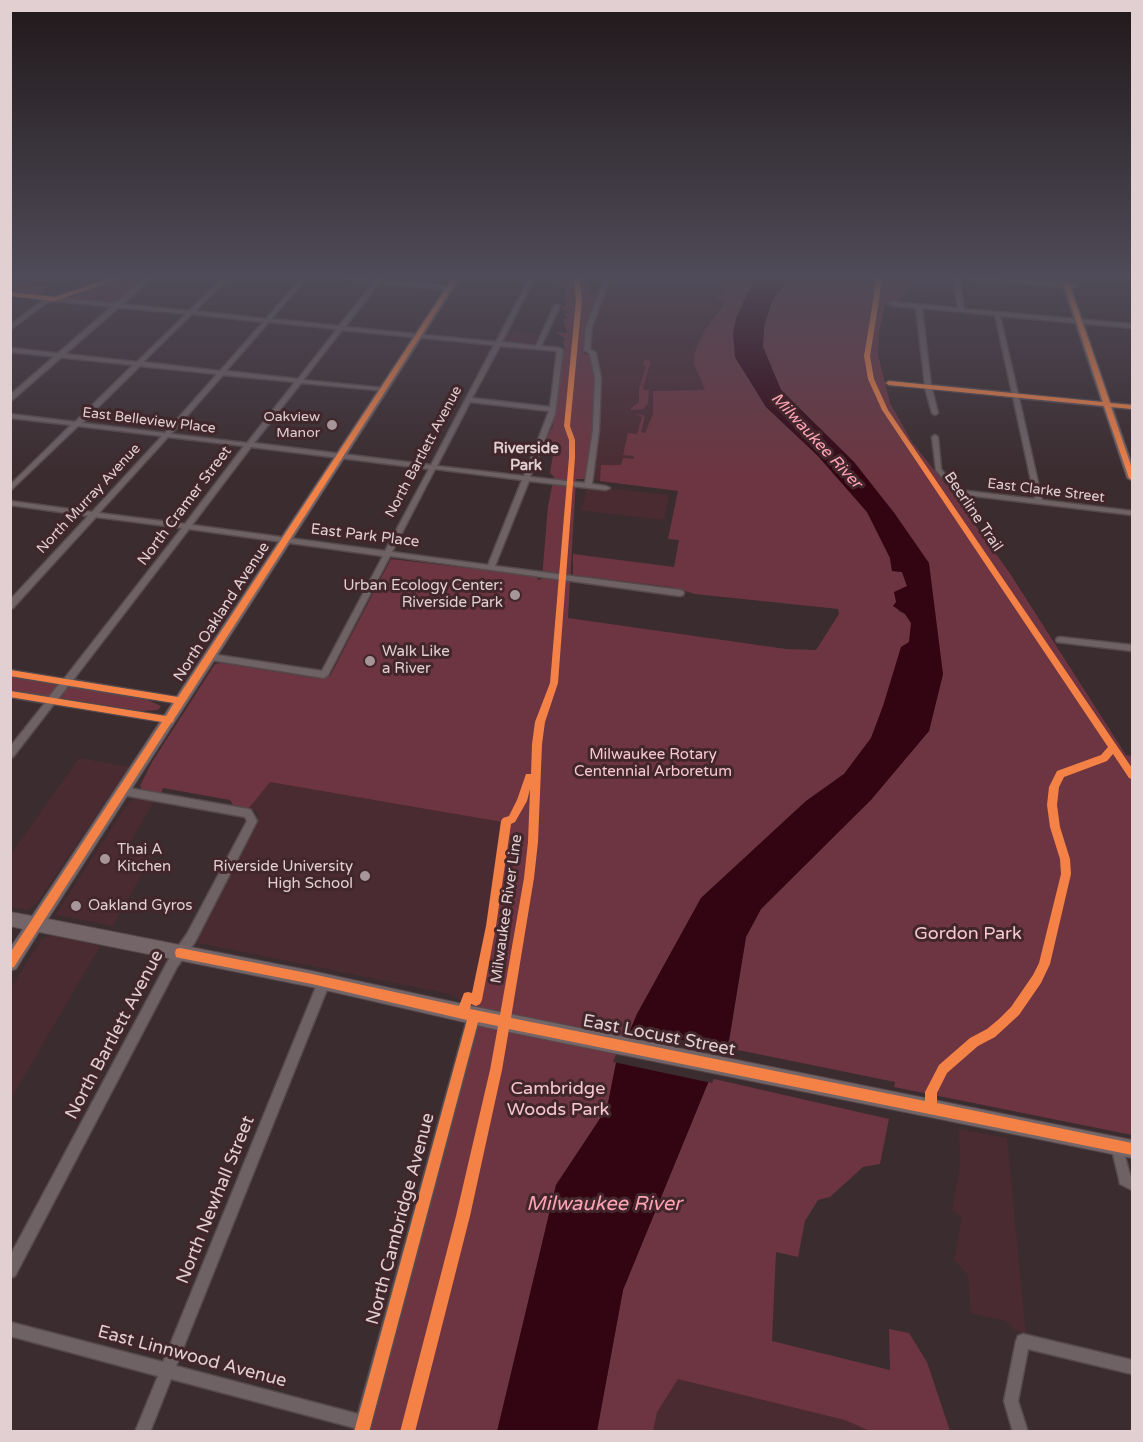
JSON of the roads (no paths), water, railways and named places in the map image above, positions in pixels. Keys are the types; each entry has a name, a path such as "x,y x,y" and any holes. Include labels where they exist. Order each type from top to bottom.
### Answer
{"main road":[{"name":"North Oakland Avenue","path":"10,963 414,342"},
{"path":"1090,342 1132,453"},
{"path":"1112,405 1132,478"},
{"name":"East Locust Street","path":"10,919 1125,1147"}],"street":[{"path":"10,400 77,342"},
{"path":"10,489 160,342"},
{"name":"North Murray Avenue","path":"10,606 167,435 248,342"},
{"name":"North Cramer Street","path":"10,754 330,342"},
{"path":"491,567 552,414 560,350 492,342"},
{"path":"538,347 540,342"},
{"path":"588,342 587,350 595,359 598,378 596,430 588,486"},
{"path":"923,342 928,387 935,413"},
{"path":"1003,342 1039,502"},
{"name":"North Bartlett Avenue","path":"211,657 324,675 499,343"},
{"path":"10,350 384,390"},
{"path":"889,383 1132,408"},
{"path":"469,400 552,409"},
{"name":"East Belleview Place","path":"10,416 606,488"},
{"name":"East Clarke Street","path":"934,437 938,470 957,492 1132,513"},
{"name":"East Park Place","path":"10,503 680,593"},
{"path":"1060,640 1132,648"},
{"path":"10,673 182,701"},
{"path":"10,694 170,720"},
{"name":"North Bartlett Avenue","path":"10,1270 180,953 191,938 251,826 251,817 241,812 123,791"},
{"name":"North Newhall Street","path":"142,1431 324,982"},
{"name":"North Cambridge Avenue","path":"362,1427 482,1017"},
{"path":"1125,1147 1125,1179 1132,1184"},
{"name":"East Linnwood Avenue","path":"10,1329 166,1370 362,1427"},
{"path":"1019,1430 1011,1401 1023,1341 1132,1366"}],"water":[{"name":"Milwaukee River","path":"734,342 763,342 763,347 781,390 854,462 895,514 929,563 943,674 929,731 871,800 761,909 746,937 729,1040 710,1078 623,1290 597,1431 497,1432 556,1185 607,1108 616,1063 637,1014 701,898 806,801 844,774 871,738 901,647 909,642 911,623 905,614 893,606 896,602 894,592 907,586 902,572 892,571 890,558 867,512 818,456 766,407 735,357"}],"place":[{"name":"Oakview Manor","path":"332,425"},
{"name":"Urban Ecology Center: Riverside Park","path":"515,595"},
{"name":"Walk Like a River","path":"370,661"},
{"name":"Thai A Kitchen","path":"105,859"},
{"name":"Riverside University High School","path":"365,876"},
{"name":"Oakland Gyros","path":"76,906"}],"district":[{"name":"Riverside Park","path":"526,458"}],"park label":[{"name":"Milwaukee Rotary Centennial Arboretum","path":"653,764"},
{"name":"Gordon Park","path":"968,934"},
{"name":"Cambridge Woods Park","path":"558,1099"}]}
